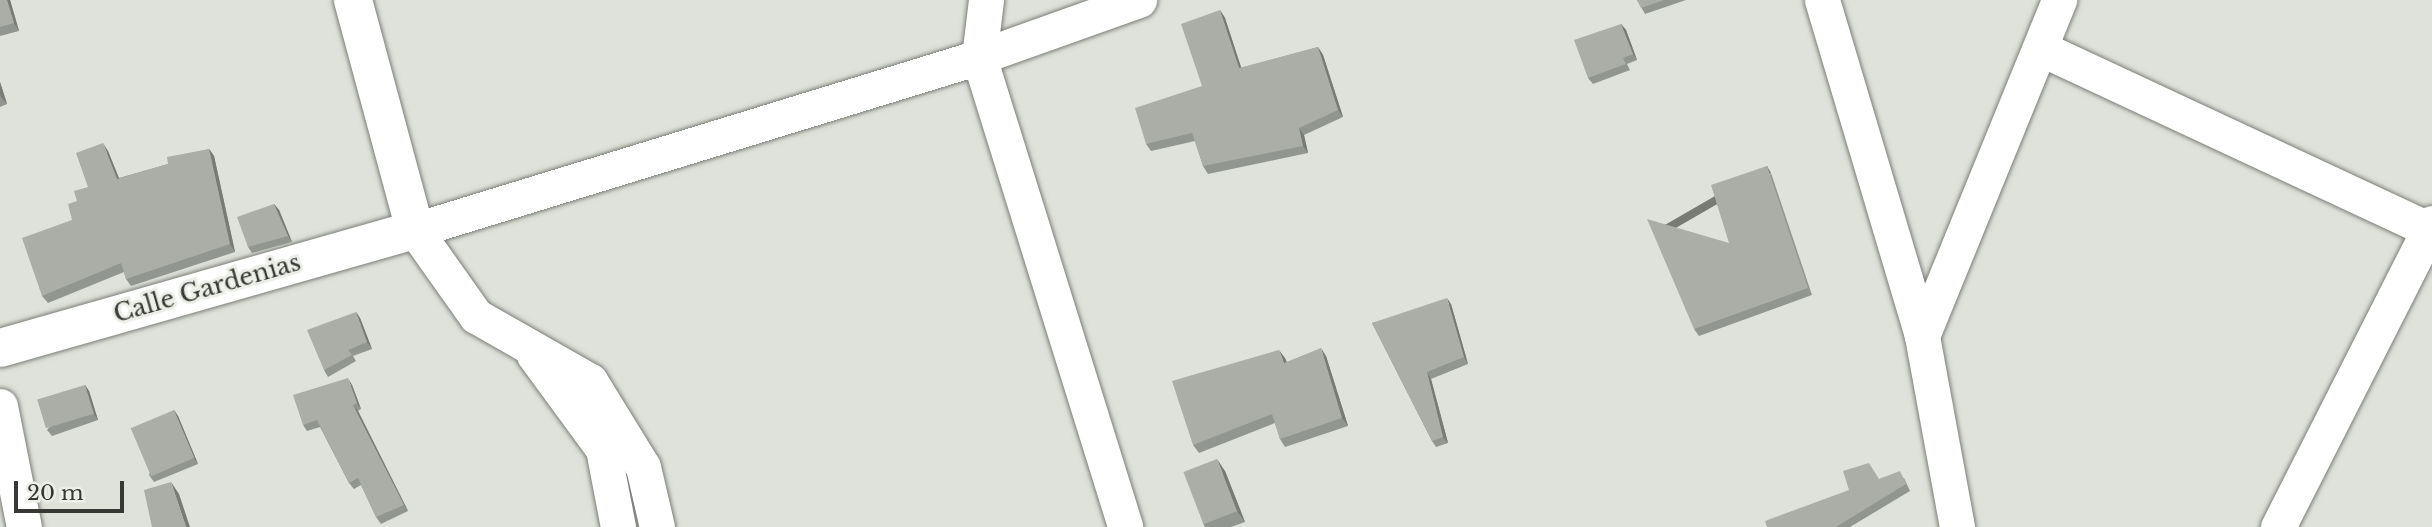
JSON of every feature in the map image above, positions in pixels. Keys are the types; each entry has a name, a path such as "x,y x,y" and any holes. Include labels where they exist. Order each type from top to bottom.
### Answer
{"street":[{"path":"353,0 415,230 476,316 590,381 643,467 657,527"},
{"path":"986,0 978,57 1125,527"},
{"path":"415,230 978,57 1139,0"},
{"path":"1822,0 1923,336 1957,527"},
{"path":"1923,336 2042,49 2059,0"},
{"path":"2042,49 2431,228 2278,527"},
{"name":"Calle Gardenias","path":"0,348 415,230"},
{"path":"527,345 603,449 618,527"},
{"path":"0,406 24,527"}],"building":[{"path":"0,0 7,0 14,23 0,27"},
{"path":"1637,0 1664,0 1641,8"},
{"path":"1220,10 1239,68 1318,47 1338,110 1299,128 1303,146 1203,166 1192,133 1146,144 1135,108 1202,86 1181,24"},
{"path":"1621,24 1633,54 1623,58 1626,64 1588,78 1574,40"},
{"path":"103,143 117,179 168,164 167,157 209,149 230,244 126,279 121,263 42,296 22,238 72,220 68,204 77,201 74,191 88,187 76,153"},
{"path":"1767,166 1808,288 1694,329 1647,219 1729,243 1711,185"},
{"path":"274,204 288,236 248,247 237,217"},
{"path":"1447,298 1464,357 1427,372 1443,437 1432,441 1372,323"},
{"path":"356,312 367,342 348,350 352,355 324,370 307,330"},
{"path":"1321,348 1342,418 1280,439 1272,414 1193,445 1172,381 1279,350 1284,363"},
{"path":"348,378 357,403 353,405 404,505 376,517 358,478 349,483 317,420 303,425 293,395"},
{"path":"85,385 94,414 46,428 37,400"},
{"path":"174,410 194,458 151,476 131,428"},
{"path":"1217,459 1237,511 1203,524 1183,472"},
{"path":"1869,463 1879,479 1900,471 1906,484 1836,527 1767,527 1765,521 1849,490 1843,471"},
{"path":"171,482 186,527 152,527 144,490"}]}
